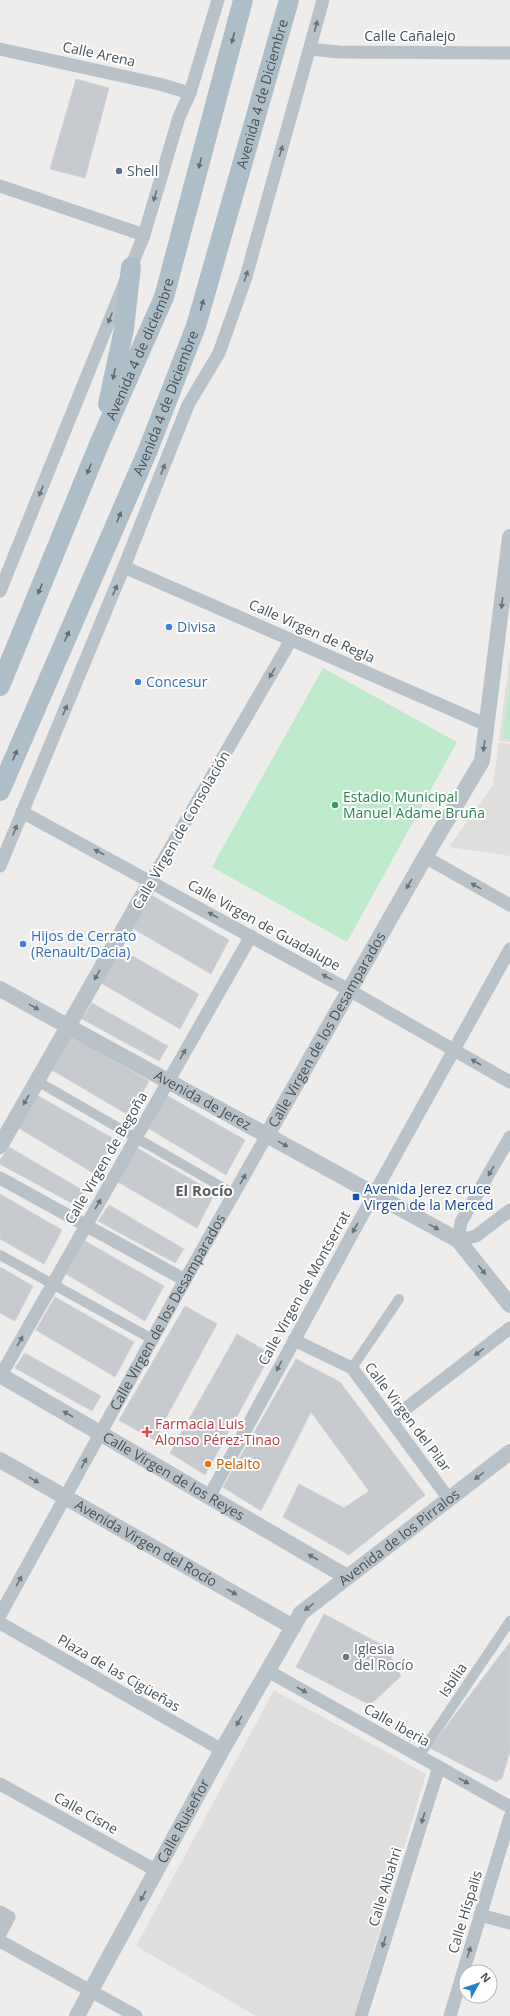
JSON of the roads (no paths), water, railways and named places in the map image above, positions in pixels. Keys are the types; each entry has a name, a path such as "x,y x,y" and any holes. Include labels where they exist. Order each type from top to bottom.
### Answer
{"main road":[{"name":"Avenida 4 de diciembre","path":"0,686 99,445 164,297 243,0"},
{"name":"Avenida 4 de Diciembre","path":"0,791 148,450 196,326 290,0"},
{"path":"99,445 124,329 131,267"}],"street":[{"path":"0,591 3,575 144,235 179,117 190,93 218,0"},
{"path":"0,866 124,567 188,405 219,352 243,284 323,0"},
{"name":"Calle Arena","path":"0,49 159,84 190,93"},
{"name":"Calle Cañalejo","path":"310,49 339,52 510,53"},
{"path":"0,186 144,235"},
{"name":"Calle Virgen de los Desamparados","path":"0,1616 185,1280 425,857 482,761 510,537"},
{"name":"Calle Virgen de Regla","path":"124,567 487,725"},
{"name":"Calle Virgen de Consolación","path":"0,1146 151,881 291,640"},
{"name":"Calle Virgen de Guadalupe","path":"22,812 349,990 510,1082"},
{"path":"425,857 510,905"},
{"name":"Calle Virgen de Begoña","path":"0,1375 251,936"},
{"name":"Calle Virgen de Montserrat","path":"209,1497 374,1194 510,949"},
{"name":"Avenida de Jerez","path":"0,989 458,1240 510,1305"},
{"path":"37,1081 234,1194"},
{"path":"510,1137 461,1222 458,1240 476,1236 510,1210"},
{"path":"0,1178 185,1280"},
{"path":"0,1255 152,1339"},
{"path":"352,1368 399,1299"},
{"path":"391,1420 510,1328"},
{"name":"Calle Virgen del Pilar","path":"294,1340 352,1368 449,1499"},
{"name":"Calle Virgen de los Reyes","path":"0,1375 347,1577"},
{"name":"Avenida de los Pirralos","path":"292,1627 301,1613 510,1452"},
{"name":"Avenida Virgen del Rocío","path":"0,1460 292,1627"},
{"name":"Isbilia","path":"419,1756 510,1621"},
{"name":"Plaza de las Cigüeñas","path":"0,1623 222,1750"},
{"name":"Calle Ruiseñor","path":"77,2016 222,1750 292,1627"},
{"name":"Calle Iberia","path":"268,1671 510,1807"},
{"name":"Calle Albahri","path":"362,2016 439,1767"},
{"name":"Calle Cisne","path":"0,1784 157,1871"},
{"name":"Calle Híspalis","path":"450,2016 510,1817"},
{"path":"0,1912 9,1917 0,1934"},
{"path":"480,1915 510,1923"},
{"path":"0,1941 136,2016"}],"place":[{"name":"Shell","path":"119,171"},
{"name":"Divisa","path":"169,627"},
{"name":"Concesur","path":"138,682"},
{"name":"Estadio Municipal Manuel Adame Bruña","path":"335,805"},
{"name":"Hijos de Cerrato (Renault/Dacia)","path":"23,944"},
{"name":"Avenida Jerez cruce Virgen de la Merced","path":"356,1197"},
{"name":"Farmacia Luis Alonso Pérez-Tinao","path":"147,1432"},
{"name":"Pelaito","path":"208,1464"},
{"name":"Iglesia del Rocío","path":"346,1657"}],"district":[{"name":"El Rocío","path":"204,1191"}]}
